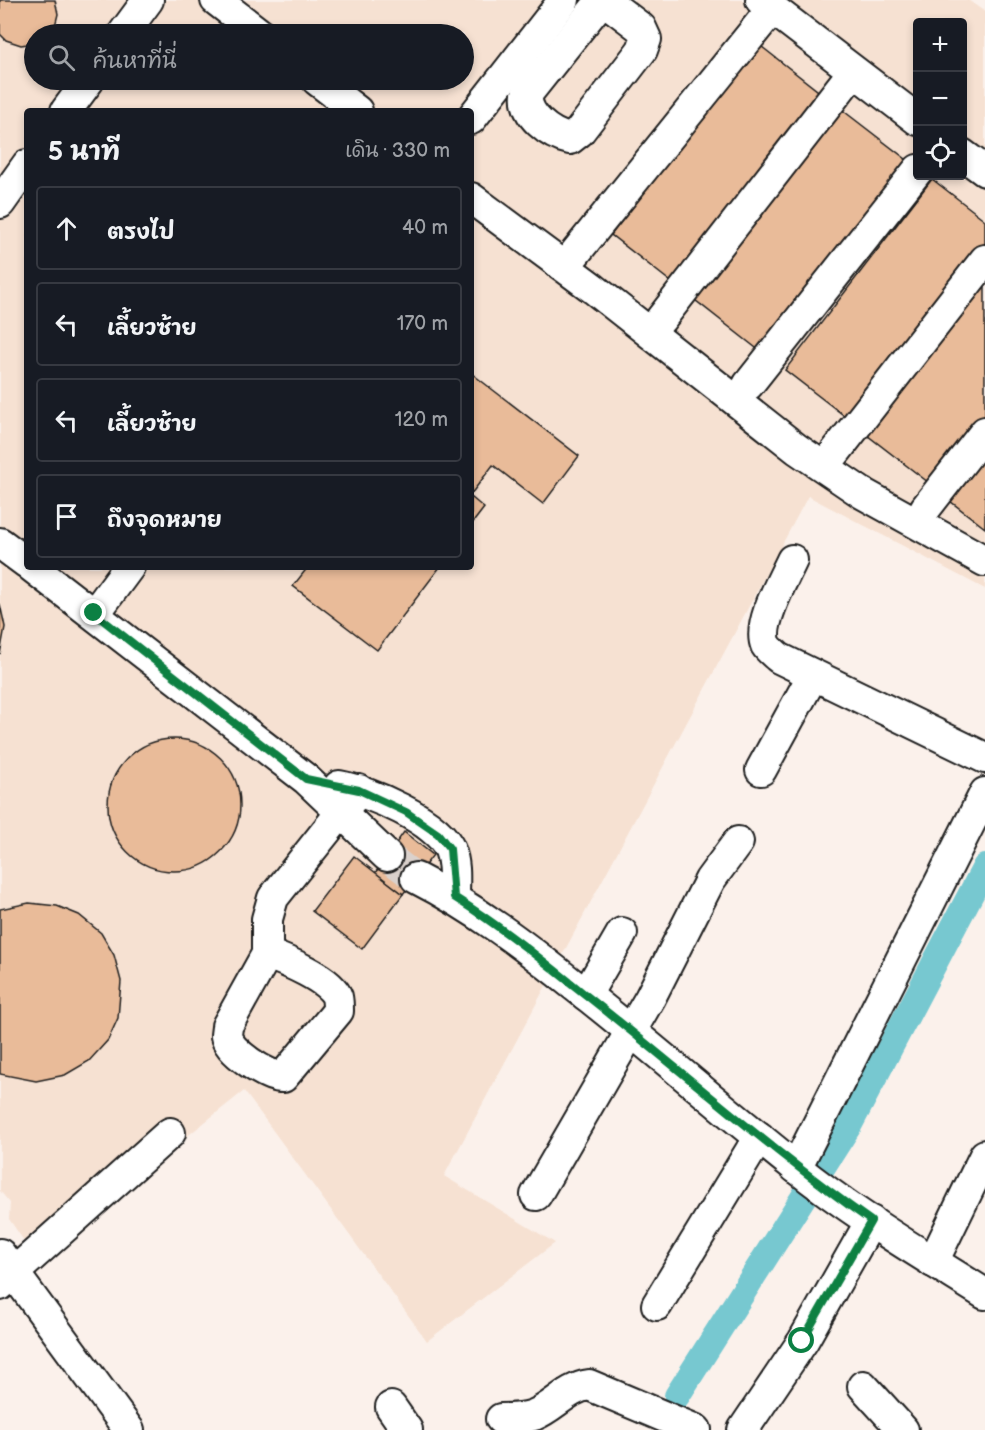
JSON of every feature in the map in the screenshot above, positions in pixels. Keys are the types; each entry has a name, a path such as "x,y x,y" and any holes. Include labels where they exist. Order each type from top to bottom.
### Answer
{"street":[{"path":"130,24 148,0"},
{"path":"216,0 247,24"},
{"path":"474,115 564,0"},
{"path":"573,256 767,4 913,116"},
{"path":"661,319 853,72"},
{"path":"68,108 82,90"},
{"path":"330,90 353,108"},
{"path":"967,157 985,171"},
{"path":"0,203 24,169"},
{"path":"748,385 913,176"},
{"path":"474,200 594,289 797,449 862,493 985,561"},
{"path":"834,453 985,260"},
{"path":"925,509 985,432"},
{"path":"0,543 24,561"},
{"path":"792,560 765,622 764,637 767,648 779,658 985,758"},
{"path":"36,570 306,779 387,856"},
{"path":"94,613 127,570"},
{"path":"761,770 813,675"},
{"path":"306,779 359,790 406,812 438,834 450,849 454,897"},
{"path":"267,954 267,919 273,898 359,790"},
{"path":"796,1168 985,793"},
{"path":"536,1194 632,1031 710,879 738,842"},
{"path":"416,878 454,897 507,932 632,1031 796,1168 871,1221 985,1293"},
{"path":"586,995 622,933"},
{"path":"129,1430 5,1270 170,1133"},
{"path":"657,1305 759,1137"},
{"path":"933,1262 985,1155"},
{"path":"743,1430 802,1341 871,1221"},
{"path":"501,1419 522,1419 536,1414 578,1386 589,1384 696,1430"},
{"path":"863,1386 903,1430"}],"shaded area":[{"path":"0,0 968,0 985,12 985,589 808,496 444,1176 555,1243 427,1341 244,1091 35,1257 9,1219 10,1203 0,1191"}],"building":[{"path":"0,0 55,0 58,14 56,24 24,24 24,45 6,40 0,34"},
{"path":"757,43 827,98 680,289 611,235"},
{"path":"841,109 911,163 765,355 695,300"},
{"path":"931,180 985,220 985,254 855,424 785,370"},
{"path":"985,281 985,426 937,489 867,435"},
{"path":"474,375 579,456 543,504 493,465 474,490"},
{"path":"985,456 985,528 950,501"},
{"path":"474,500 484,508 474,521"},
{"path":"306,570 438,570 377,650 293,586"},
{"path":"0,604 5,627 0,654"},
{"path":"174,739 199,744 220,759 235,780 240,805 235,830 220,851 199,866 174,871 149,866 128,851 113,830 108,805 113,780 128,759 149,744"},
{"path":"404,832 433,855 403,894 375,873"},
{"path":"354,856 403,894 362,949 312,911"},
{"path":"29,903 57,906 79,915 101,933 114,955 121,981 118,1018 108,1040 89,1061 65,1075 36,1081 0,1074 0,909"}],"waterway":[{"path":"677,1396 850,1124 985,867"}],"tunnel":[{"path":"387,856 416,878"}],"route":[{"path":"94,613 306,779 359,790 406,812 438,834 450,849 454,868 454,897 507,932 632,1031 796,1168 871,1221 802,1341"}]}
